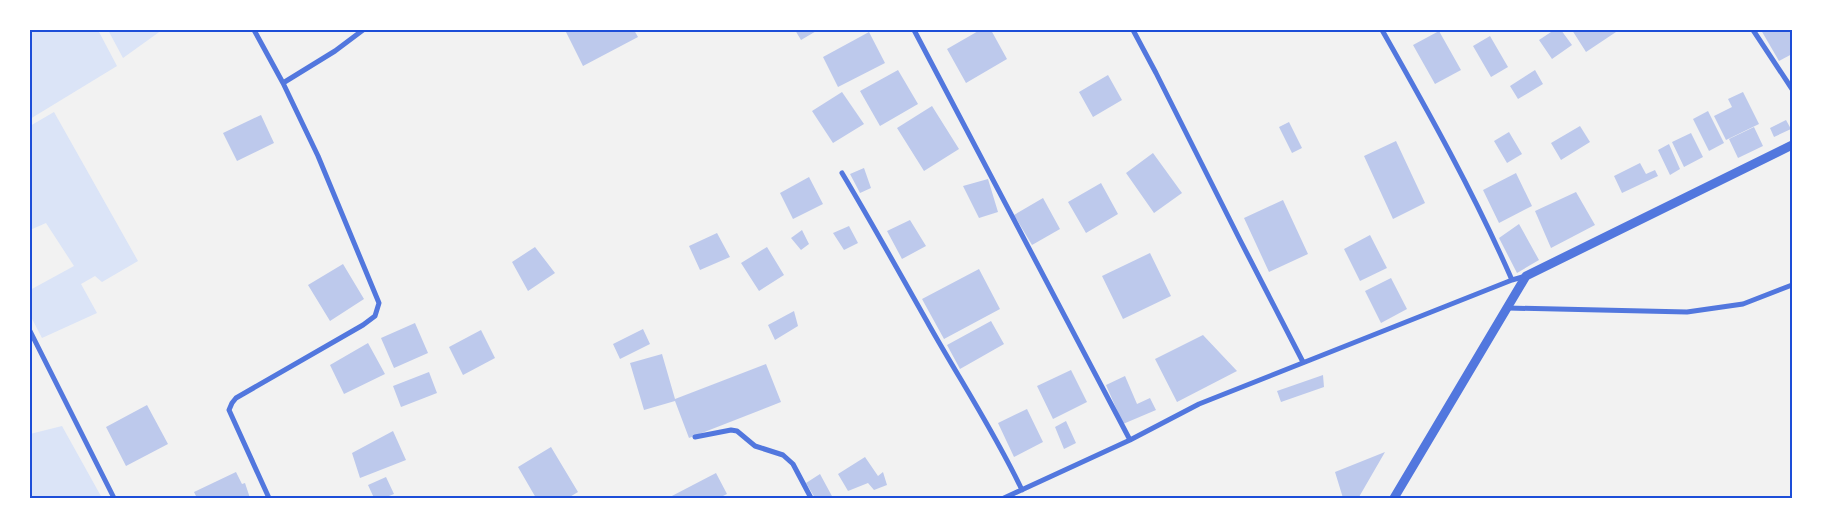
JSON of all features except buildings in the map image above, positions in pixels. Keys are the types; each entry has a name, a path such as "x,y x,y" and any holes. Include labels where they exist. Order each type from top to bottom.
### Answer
{"street":[{"path":"254,30 283,83 336,197 379,303 375,316 363,325 236,398 232,403 229,410 269,498"},
{"path":"283,83 335,51 362,30"},
{"path":"914,30 1130,440"},
{"path":"1133,30 1303,362"},
{"path":"1382,30 1416,89 1493,236 1512,280"},
{"path":"1753,30 1792,89"},
{"path":"1004,498 1130,440 1199,404 1526,276 1792,145"},
{"path":"842,173 882,238 929,325 1003,450 1022,490"},
{"path":"1394,498 1526,276"},
{"path":"1508,308 1687,312 1743,304 1792,285"},
{"path":"30,331 114,498"},
{"path":"695,437 730,430 737,431 755,446 783,455 793,464 811,498"}],"shaded area":[{"path":"30,30 98,30 117,66 30,119"},
{"path":"108,30 162,30 123,58"},
{"path":"54,112 138,261 102,282 95,276 81,284 97,313 42,338 30,315 30,290 74,266 46,223 30,230 30,126"},
{"path":"62,426 102,498 30,498 30,434"}]}
